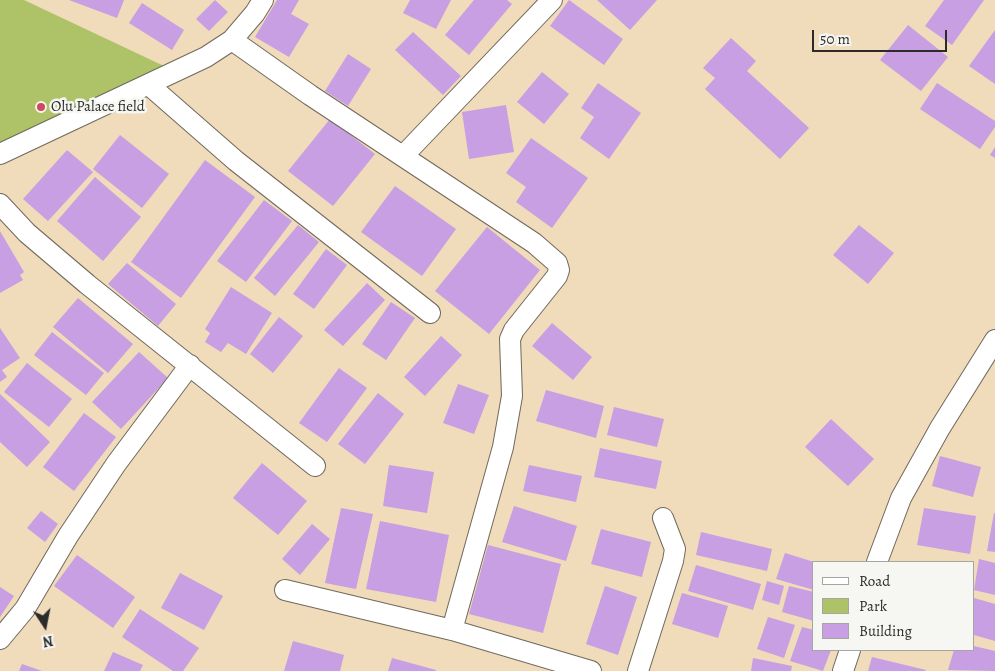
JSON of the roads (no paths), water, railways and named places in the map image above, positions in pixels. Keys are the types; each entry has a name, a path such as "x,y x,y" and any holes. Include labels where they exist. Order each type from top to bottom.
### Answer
{"street":[{"path":"0,154 206,57 232,40 255,14 263,0"},
{"path":"403,156 552,0"},
{"path":"232,40 534,243 554,258 559,270 557,276 514,330 510,338 512,396 504,447 452,630"},
{"path":"149,85 236,161 430,313"},
{"path":"0,204 27,233 87,284 315,466"},
{"path":"876,561 901,498 940,428 995,340"},
{"path":"0,640 25,609 68,536 116,464 190,365"},
{"path":"638,671 673,561 675,549 664,518"},
{"path":"285,590 452,630 556,666 592,671"},
{"path":"843,671 850,651"}],"place":[{"name":"Olu Palace field","path":"41,107"}]}
